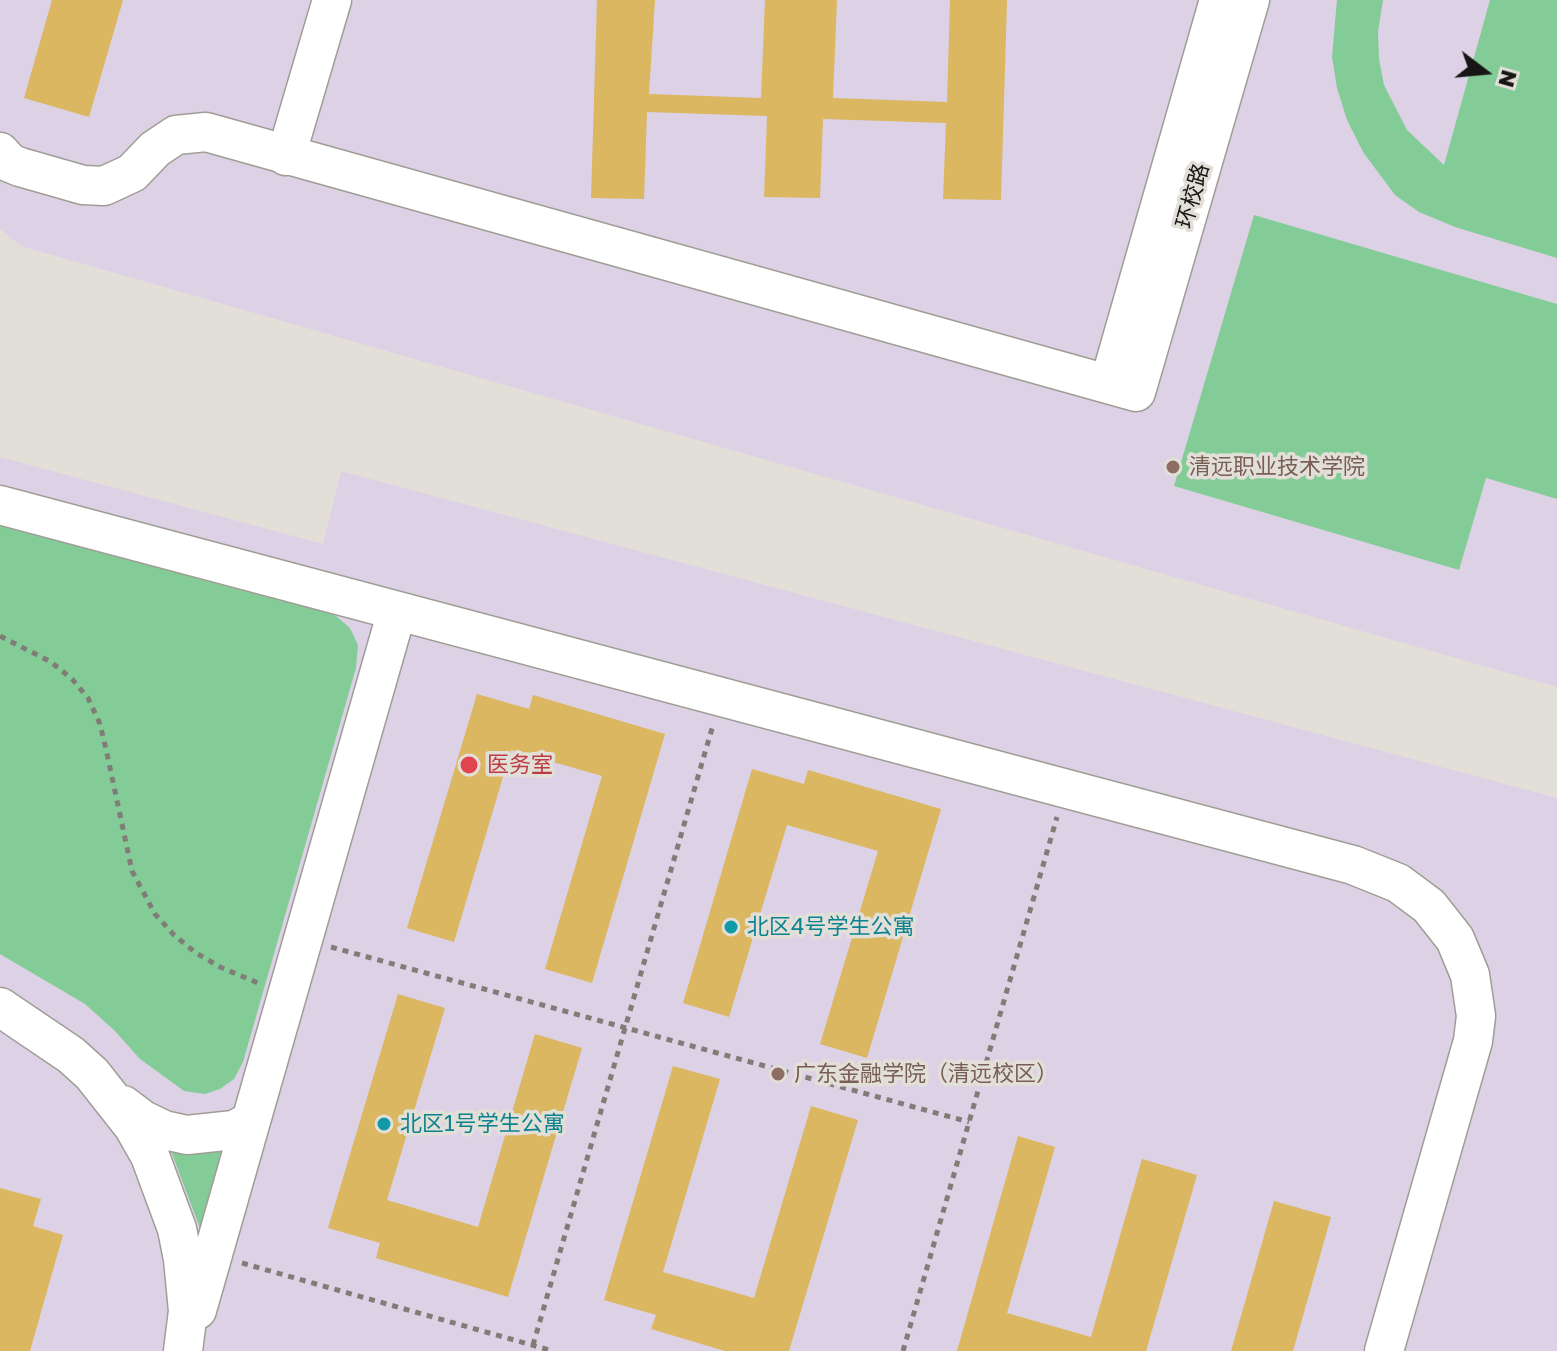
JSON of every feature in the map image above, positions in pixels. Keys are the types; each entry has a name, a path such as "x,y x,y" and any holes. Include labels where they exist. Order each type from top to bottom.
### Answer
{"street":[{"path":"286,156 332,0"},
{"name":"环校路","path":"1123,388 1219,0"},
{"name":"环校路","path":"1123,388 1250,0"},
{"path":"0,152 10,163 20,167 93,186 117,182 132,173 155,149 176,135 206,132 1123,388"},
{"path":"0,505 1379,874 1416,894 1455,939 1470,975 1476,1016 1473,1041 1384,1351"},
{"path":"184,1351 397,611"},
{"path":"0,1007 71,1055 111,1097 150,1156 177,1229 187,1284 184,1351"},
{"path":"111,1097 143,1120 164,1130 187,1135 234,1130 251,1121"}],"path":[{"path":"0,636 51,662 72,679 88,698 100,724 132,871 155,914 196,953 220,967 287,993"},
{"path":"533,1345 721,698"},
{"path":"903,1351 1065,789"},
{"path":"303,939 969,1122"},
{"path":"212,1255 553,1351"}],"shaded area":[{"name":"清远职业技术学院","path":"0,0 1557,0 1557,687 21,246 0,229"},
{"name":"广东金融学院（清远校区）","path":"0,457 323,544 341,471 1557,798 1557,1351 0,1351"}],"green space":[{"path":"1337,0 1383,0 1378,32 1384,85 1407,130 1444,165 1490,0 1557,0 1557,258 1455,227 1419,212 1395,195 1363,152 1347,120 1337,88 1332,57"},
{"path":"1254,215 1557,304 1557,499 1486,478 1459,570 1174,486"},
{"path":"0,522 321,609 350,628 358,645 356,668 243,1062 234,1079 220,1089 205,1094 184,1091 140,1059 85,1004 0,954"},
{"path":"225,1145 201,1231 171,1151"}],"building":[{"path":"52,0 123,0 89,117 24,98"},
{"path":"597,0 655,0 649,94 761,98 765,0 837,0 833,98 947,102 950,0 1007,0 1001,200 943,199 946,123 823,119 820,198 764,197 767,116 647,112 644,199 591,198"},
{"path":"477,694 529,709 533,695 665,734 592,983 545,969 602,776 511,750 454,942 407,928"},
{"name":"北区4号学生公寓","path":"752,769 804,784 808,770 941,809 867,1058 820,1044 878,851 787,825 729,1017 683,1003"},
{"name":"北区1号学生公寓","path":"398,994 445,1008 387,1200 478,1227 535,1034 582,1048 508,1297 376,1258 380,1243 328,1228"},
{"path":"673,1066 720,1079 663,1272 754,1298 811,1106 858,1120 789,1351 725,1351 651,1329 656,1315 604,1300"},
{"path":"1018,1136 1055,1147 1007,1313 1091,1337 1142,1159 1197,1175 1146,1351 957,1351"},
{"path":"0,1188 41,1199 33,1226 63,1235 30,1351 0,1351"},
{"path":"1274,1201 1331,1217 1293,1351 1231,1351"}],"place":[{"name":"清远职业技术学院","path":"1173,467"},
{"name":"医务室","path":"469,765"},
{"name":"北区4号学生公寓","path":"731,927"},
{"name":"广东金融学院（清远校区）","path":"778,1074"},
{"name":"北区1号学生公寓","path":"384,1124"}]}
